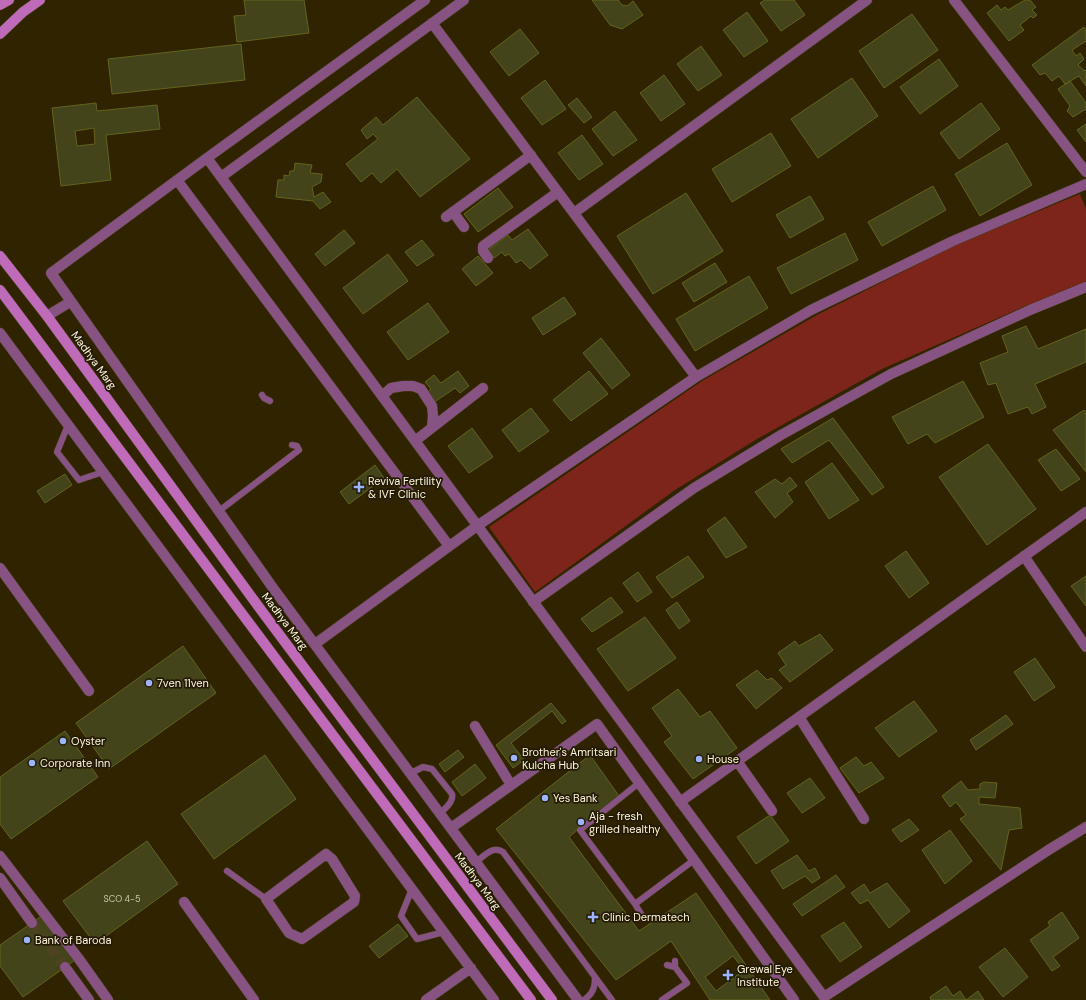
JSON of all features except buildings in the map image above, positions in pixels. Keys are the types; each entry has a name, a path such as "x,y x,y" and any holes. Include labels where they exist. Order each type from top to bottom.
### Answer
{"main road":[{"path":"0,5 9,0"},
{"path":"0,34 23,12 40,0"},
{"name":"Madhya Marg","path":"0,256 47,316 261,610 552,1000"},
{"path":"0,290 531,1000"}],"street":[{"path":"425,0 51,273 218,511 578,1000"},
{"path":"221,176 464,0"},
{"path":"574,213 867,0"},
{"path":"954,0 1086,172"},
{"path":"432,23 696,377"},
{"path":"464,227 449,215 531,155"},
{"path":"207,158 824,997 1086,826"},
{"path":"177,180 449,546"},
{"path":"315,644 477,526 696,377 811,310 953,241 1086,184"},
{"path":"488,258 483,251 483,246 558,192"},
{"path":"533,602 694,488 781,435 891,374 1030,310 1086,287"},
{"path":"47,316 70,302"},
{"path":"0,333 494,1000"},
{"path":"382,396 391,388 413,386 421,389 432,406 432,427"},
{"path":"415,441 483,388"},
{"path":"680,802 1086,512"},
{"path":"1024,556 1086,647"},
{"path":"0,568 89,691"},
{"path":"799,717 864,818"},
{"path":"451,828 597,724 794,1000"},
{"path":"475,726 511,785"},
{"path":"737,761 772,811"},
{"path":"326,854 332,858 355,896 354,902 302,940 289,932 266,899 326,854"},
{"path":"0,856 79,959 108,1000"},
{"path":"0,878 32,923"},
{"path":"184,902 254,1000"},
{"path":"65,967 89,1000"},
{"path":"426,1000 471,968"}],"lane":[{"path":"68,425 57,452 79,480 103,472"},
{"path":"218,511 299,450 295,444"},
{"path":"410,773 423,767 432,769 452,794 452,801 440,814"},
{"path":"639,783 580,830 646,918 642,924"},
{"path":"476,862 494,849 499,849 503,852 612,1000"},
{"path":"635,904 694,860"},
{"path":"227,871 266,899"},
{"path":"412,889 401,916 417,939 444,932"},
{"path":"662,1000 687,983 675,964 667,965"},
{"path":"584,1000 590,996 592,992 595,977"}],"shaded area":[{"path":"1080,194 1086,209 1086,281 882,369 757,439 675,490 535,592 489,527 702,381 817,315 958,244"}],"tunnel":[{"path":"32,923 65,967"}],"place":[{"name":"Reviva Fertility & IVF Clinic","path":"359,487"},
{"name":"7ven 11ven","path":"149,683"},
{"name":"Oyster","path":"63,741"},
{"name":"Brother's Amritsari Kulcha Hub","path":"514,758"},
{"name":"House","path":"699,759"},
{"name":"Corporate Inn","path":"32,763"},
{"name":"Yes Bank","path":"545,798"},
{"name":"Aja - fresh grilled healthy","path":"581,822"},
{"name":"Clinic Dermatech","path":"593,917"},
{"name":"Bank of Baroda","path":"27,940"},
{"name":"Grewal Eye Institute","path":"728,975"}]}
